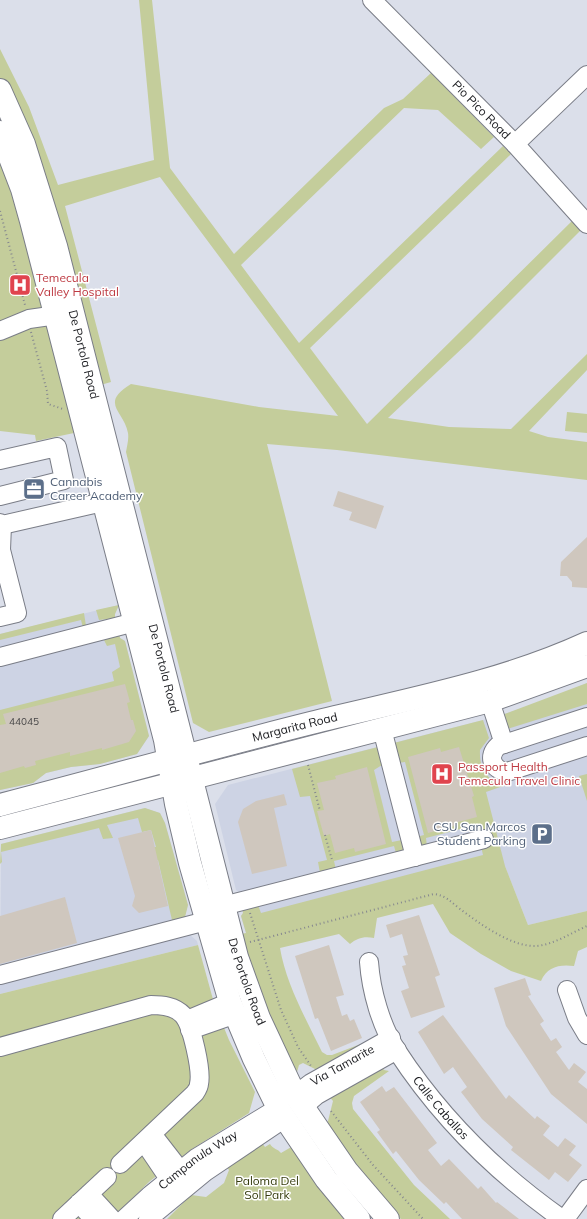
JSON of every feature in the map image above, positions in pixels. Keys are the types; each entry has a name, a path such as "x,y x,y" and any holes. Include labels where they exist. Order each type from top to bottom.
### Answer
{"main road":[{"name":"De Portola Road","path":"0,90 24,144 45,207 107,450 182,782 190,863 233,1008 254,1059 290,1107 388,1219"},
{"name":"De Portola Road","path":"0,132 22,189 57,315 103,502 135,622 177,758"},
{"path":"57,315 64,318 70,324 94,424 100,440 107,450"},
{"name":"Margarita Road","path":"0,805 177,758 505,675 554,658 587,643"},
{"path":"490,701 492,693 499,687 533,675 554,658"},
{"name":"Margarita Road","path":"0,828 490,701 587,666"},
{"name":"De Portola Road","path":"182,782 223,906 237,957 290,1107 326,1179 359,1219"}],"street":[{"name":"Pio Pico Road","path":"372,0 515,144 587,224"},
{"path":"515,144 587,75"},
{"path":"0,331 29,319 57,315"},
{"path":"0,460 57,447 64,480 0,496"},
{"path":"0,617 17,613 0,548 1,524 103,502"},
{"path":"0,657 135,622"},
{"path":"490,701 504,744"},
{"path":"587,717 504,744 495,748 491,758 492,764 497,769 507,772 587,746"},
{"path":"382,729 415,857"},
{"path":"223,906 484,839"},
{"path":"0,974 206,921"},
{"name":"Calle Caballos","path":"369,962 371,983 376,1001 394,1044 432,1097 467,1138 500,1171 535,1200 562,1219"},
{"path":"567,990 577,1018 587,1035"},
{"path":"0,1047 151,1005 163,1005 182,1014 188,1025 200,1072 199,1084 196,1092 120,1164"},
{"path":"188,1025 233,1008"},
{"name":"Via Tamarite","path":"290,1107 318,1096 394,1044"},
{"name":"Campanula Way","path":"124,1219 175,1174 216,1146 290,1107"},
{"name":"Campanula Way","path":"148,1219 205,1172 290,1107"},
{"path":"148,1138 175,1174"},
{"path":"62,1219 107,1177"},
{"path":"565,1219 587,1189"},
{"path":"84,1199 93,1219"},
{"path":"84,1199 112,1219"}],"path":[{"path":"0,211 47,391 48,404 69,411"},
{"path":"308,763 320,811"},
{"path":"325,835 332,860"},
{"path":"248,942 434,894 446,897 476,920 507,938 527,946 544,945 587,926"},
{"path":"247,900 258,940 281,1010 298,1047 309,1060 312,1067"},
{"path":"331,1111 373,1165 422,1219"}],"shaded area":[{"path":"119,605 115,618 120,638 125,641 149,736 137,754 100,764 71,767 46,773 33,783 0,790 0,634"},
{"path":"587,683 587,911 528,925 505,866 246,933 241,916 243,913 240,893 236,890 215,804 228,785 495,717 543,701"},
{"path":"145,808 160,813 165,823 188,905 185,916 190,935 197,941 198,945 0,994 1,844"}],"green space":[{"path":"139,0 152,0 170,168 234,254 384,108 403,99 431,73 494,137 481,149 438,110 404,108 241,265 299,343 503,146 511,154 310,348 367,424 573,220 582,229 471,340 388,418 449,427 511,429 587,354 587,370 529,431 548,437 587,442 587,480 337,450 267,444 332,701 209,732 193,723 126,452 128,433 126,425 116,407 116,397 131,384 259,407 338,416 160,177 65,206 111,382 97,386 0,79 0,49 29,107 58,185 154,160"},
{"path":"0,154 20,211 43,307 0,323"},
{"path":"44,324 50,326 74,433 36,441 35,435 0,431 0,338 14,332"},
{"path":"567,412 587,414 587,433 565,431"},
{"path":"119,605 115,618 99,620 96,610"},
{"path":"84,613 86,626 83,628 81,620 0,640 0,634"},
{"path":"119,634 120,638 125,641 149,736 137,754 100,764 71,767 46,773 33,783 0,790 0,710 114,681 112,672 120,667 115,644 107,646 104,640 105,638"},
{"path":"587,683 587,704 507,729 502,715"},
{"path":"483,720 489,738 480,750 481,763 489,777 494,781 506,785 486,792 505,866 528,925 587,911 587,947 578,951 574,966 559,966 554,968 547,972 541,981 511,971 481,954 450,933 433,904 377,918 374,938 361,938 350,944 339,934 280,948 292,988 322,1052 327,1055 332,1055 366,1042 369,1045 317,1075 315,1069 303,1063 299,1065 297,1072 271,1023 241,934 246,933 241,916 243,913 242,908 258,905 261,913 483,855 476,825 426,838 427,847 418,849 416,837 424,835 405,762 398,763 390,744"},
{"path":"378,747 382,765 374,770 392,842 402,840 404,852 396,853 394,846 334,861 336,870 320,873 318,862 327,860 310,796 300,797 292,769"},
{"path":"587,774 587,801 579,776"},
{"path":"145,808 160,813 165,823 188,905 185,917 172,920 158,860 156,860 153,847 156,847 151,830 142,832 138,818 107,825 113,838 103,839 99,828 1,852 2,862 0,864 1,844"},
{"path":"198,945 214,1003 229,1040 255,1092 249,1113 192,1149 150,1181 111,1219 0,1219 0,994"},
{"path":"381,1066 384,1070 389,1071 354,1096 352,1103 353,1109 414,1185 450,1219 401,1219 390,1209 325,1124 328,1121 333,1101 329,1096"},
{"name":"Paloma Del Sol Park","path":"262,1143 265,1147 270,1144 281,1153 293,1146 349,1219 167,1219 191,1195 206,1197 224,1183 229,1170 226,1166"}],"building":[{"path":"338,491 384,506 376,529 349,520 352,512 333,506"},
{"path":"587,537 587,588 572,587 572,582 567,576 560,576 561,562"},
{"path":"125,684 130,702 127,703 131,720 133,720 136,731 129,742 102,750 102,748 70,756 70,752 35,761 36,765 25,768 24,766 0,773 0,725 6,724 3,714"},
{"path":"459,747 474,796 472,797 477,817 458,822 458,825 428,833 408,757 440,748 441,752"},
{"path":"367,767 386,844 355,852 354,848 335,853 330,834 324,836 317,811 324,810 317,783 336,779 335,776"},
{"path":"284,794 287,805 274,808 287,866 252,874 238,822 243,809 256,801"},
{"path":"151,830 168,906 139,913 132,906 135,896 118,838"},
{"path":"65,897 77,943 0,964 0,916"},
{"path":"419,915 440,975 435,977 445,1007 411,1018 401,991 409,988 402,966 406,965 403,956 408,955 402,934 390,938 386,925"},
{"path":"329,945 344,995 336,997 342,1016 347,1014 350,1021 354,1019 362,1038 331,1051 318,1018 315,1019 295,956"},
{"path":"525,978 531,995 528,996 544,1021 540,1024 551,1041 556,1038 562,1047 556,1052 569,1070 574,1063 586,1072 578,1082 587,1089 587,1124 551,1094 506,1026 494,988"},
{"path":"443,1015 506,1099 509,1095 535,1119 537,1116 550,1126 543,1135 558,1147 565,1138 576,1146 569,1155 582,1165 568,1182 555,1172 549,1180 511,1150 513,1147 482,1119 461,1092 467,1087 453,1067 444,1074 418,1032"},
{"path":"382,1086 386,1092 394,1087 437,1143 428,1150 441,1166 449,1159 478,1189 481,1186 496,1203 497,1202 519,1219 462,1219 446,1202 444,1204 419,1180 396,1151 393,1154 377,1132 380,1130 360,1102"}],"place":[{"name":"Temecula Valley Hospital","path":"20,285"},
{"name":"Cannabis Career Academy","path":"34,489"},
{"name":"Passport Health Temecula Travel Clinic","path":"442,774"},
{"name":"CSU San Marcos Student Parking","path":"542,834"}]}
